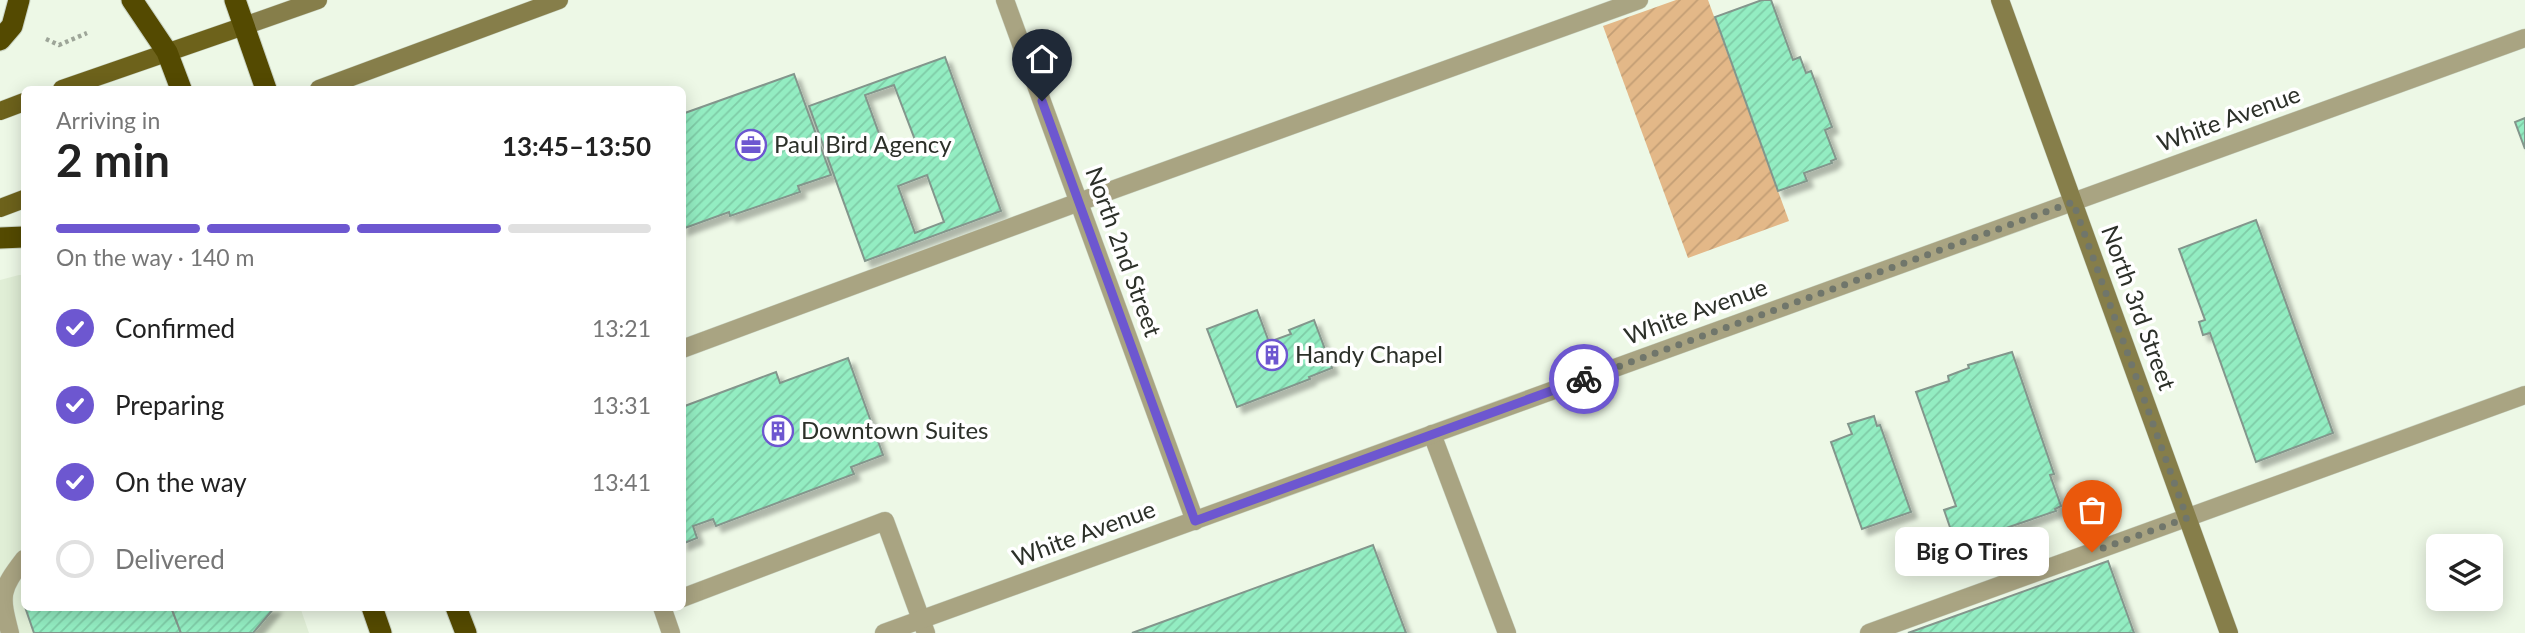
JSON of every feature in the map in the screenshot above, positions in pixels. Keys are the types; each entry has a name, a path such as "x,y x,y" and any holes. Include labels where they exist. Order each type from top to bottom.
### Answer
{"highway":[{"path":"0,40 12,26 19,0"},
{"path":"132,0 167,52 180,86"},
{"path":"235,0 265,86"},
{"path":"0,238 21,237"},
{"path":"373,611 381,633"},
{"path":"458,611 466,633"}],"main road":[{"path":"71,86 244,26"},
{"path":"0,111 21,103"},
{"path":"0,208 21,200"}],"street":[{"path":"244,26 318,0"},
{"path":"327,86 559,0"},
{"name":"North 2nd Street","path":"1005,0 1195,521"},
{"path":"686,348 1639,0"},
{"name":"North 3rd Street","path":"2000,0 2229,633"},
{"name":"White Avenue","path":"884,633 924,626 1195,521 2525,38"},
{"path":"1869,633 2525,395"},
{"path":"1432,434 1507,633"},
{"path":"686,596 885,521 924,626"},
{"path":"10,633 1,601 8,579 21,563"},
{"path":"663,611 671,633"}],"path":[{"path":"46,39 59,45 87,33"}],"shaded area":[{"path":"1676,0 1708,0 1789,221 1688,258 1603,26"},
{"path":"21,275 21,611 301,611 309,633 0,633 0,280"}],"building":[{"path":"1762,0 1771,0 1793,60 1800,57 1806,73 1811,71 1832,127 1825,130 1836,159 1804,173 1807,181 1778,191 1715,17"},
{"path":"945,57 1001,211 865,261 809,106","holes":["894,85 915,140 885,150 865,95","927,175 944,222 915,233 898,186"]},
{"name":"Paul Bird Agency","path":"794,74 831,175 798,186 800,192 686,228 686,113"},
{"path":"2525,118 2525,149 2515,122"},
{"path":"2256,220 2333,433 2256,462 2210,333 2203,335 2199,322 2205,320 2179,249"},
{"name":"Handy Chapel","path":"1257,310 1269,342 1291,334 1289,330 1314,320 1332,368 1237,407 1207,329"},
{"path":"2012,352 2054,474 2050,475 2061,506 2055,509 2056,511 2000,530 2004,540 1960,556 1944,510 1956,506 1916,392 1949,381 1948,376 1969,368 1968,365"},
{"name":"Downtown Suites","path":"848,358 883,455 851,467 854,474 716,526 713,519 693,526 697,538 686,542 686,406 776,372 780,383"},
{"path":"1874,416 1877,426 1880,425 1911,512 1862,529 1831,442 1852,434 1848,424"},
{"path":"1373,545 1406,633 1132,633"},
{"path":"2108,561 2134,633 1908,633"},
{"path":"26,611 173,611 181,633 34,633"},
{"path":"173,611 272,611 253,633 181,633"}],"way so far":[{"path":"1584,379 2073,202 2187,518 2092,552"}],"place":[{"name":"Paul Bird Agency","path":"751,145"},
{"name":"Handy Chapel","path":"1272,355"},
{"name":"Downtown Suites","path":"778,431"},
{"name":"Big O Tires","path":"2092,552"}],"route":[{"path":"1042,101 1195,521 1584,379"}]}
